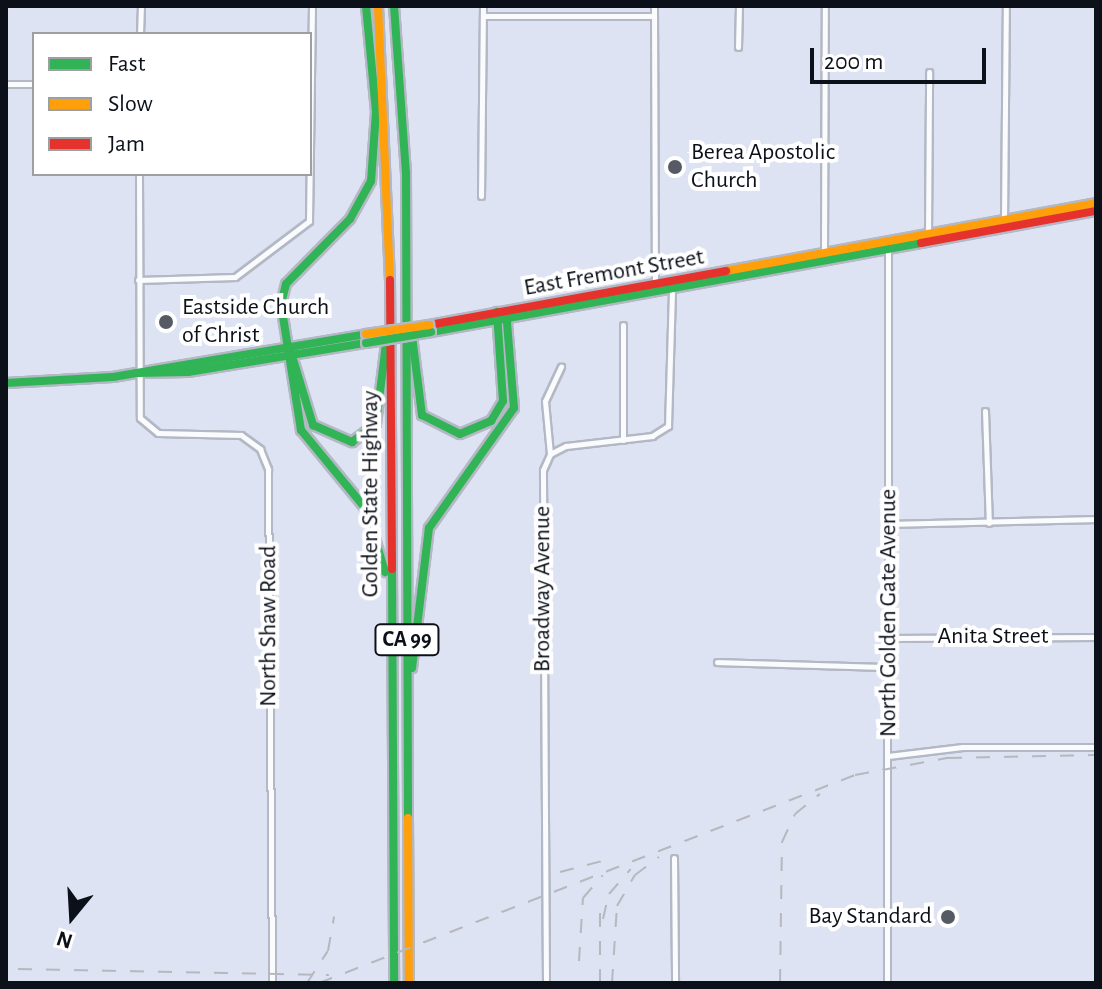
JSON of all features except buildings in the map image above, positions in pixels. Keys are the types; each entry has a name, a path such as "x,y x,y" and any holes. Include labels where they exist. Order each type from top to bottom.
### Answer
{"main road":[{"path":"366,6 376,161 350,219 286,284 287,358 301,430 377,529 392,647"},
{"name":"Golden State Highway","path":"378,6 389,138 394,983"},
{"name":"Golden State Highway","path":"394,6 405,146 409,983"},
{"name":"East Fremont Street","path":"1004,225 1096,203"},
{"name":"East Fremont Street","path":"430,328 494,324 657,296 928,238 1096,211"},
{"name":"East Fremont Street","path":"6,383 287,358 497,312 825,254 888,246"},
{"path":"655,286 657,296"},
{"path":"405,298 418,407 443,431 477,430 500,407 494,324 497,312"},
{"path":"408,707 429,528 514,408 507,322 497,312"},
{"path":"289,346 298,356 313,425 352,442 376,424 390,337"},
{"name":"East Fremont Street","path":"137,373 289,346 366,339"}],"street":[{"path":"140,32 141,6"},
{"path":"312,6 312,32"},
{"path":"481,196 483,6"},
{"path":"654,6 655,286"},
{"path":"738,47 739,6"},
{"path":"825,6 825,254"},
{"path":"1004,225 1006,6"},
{"path":"483,16 653,16"},
{"path":"928,238 929,72"},
{"path":"6,84 32,84"},
{"path":"137,373 139,176"},
{"path":"138,280 235,277 309,221 310,176"},
{"name":"North Golden Gate Avenue","path":"887,983 890,667 888,246"},
{"path":"550,454 657,435 671,420 672,293"},
{"path":"623,325 623,440"},
{"name":"Broadway Avenue","path":"546,983 543,480 550,454 545,401 561,366"},
{"name":"North Shaw Road","path":"137,373 138,413 150,430 241,435 260,449 268,469 272,983"},
{"path":"985,411 989,523"},
{"path":"889,524 1096,519"},
{"name":"Anita Street","path":"890,638 1096,637"},
{"path":"717,662 890,667"},
{"path":"888,756 962,747 1096,747"},
{"path":"674,858 675,983"}],"railway":[{"path":"6,608 6,958"},
{"path":"319,983 855,775 948,758 1096,755"},
{"path":"780,983 782,842 795,814 820,794"},
{"path":"612,983 617,906 635,875 659,857"},
{"path":"560,872 610,859"},
{"path":"603,919 609,894 631,869"},
{"path":"579,961 583,898 603,875"},
{"path":"600,907 600,983"},
{"path":"307,983 328,951 334,917"},
{"path":"18,969 329,975"}],"traffic: fast":[{"path":"366,6 376,112 371,181 350,219 286,284 281,304 301,430 366,509 385,572"},
{"path":"394,6 406,174 408,818"},
{"path":"431,332 921,243"},
{"path":"411,328 422,415 460,434 491,421 503,401 497,312"},
{"path":"412,668 429,528 514,408 507,322 497,312"},
{"path":"366,343 431,332"},
{"path":"6,383 113,377 366,334"},
{"path":"137,373 188,372 366,343"},
{"path":"289,346 313,425 352,442 376,424 386,344"},
{"path":"392,569 394,983"}],"traffic: slow":[{"path":"378,6 390,280"},
{"path":"726,271 1096,203"},
{"path":"366,334 429,325"},
{"path":"408,818 409,983"}],"traffic: jam":[{"path":"921,243 1096,211"},
{"path":"429,325 726,271"},
{"path":"390,280 392,569"}],"place":[{"name":"Berea Apostolic Church","path":"675,167"},
{"name":"Eastside Church of Christ","path":"166,322"},
{"name":"Bay Standard","path":"948,917"}]}
